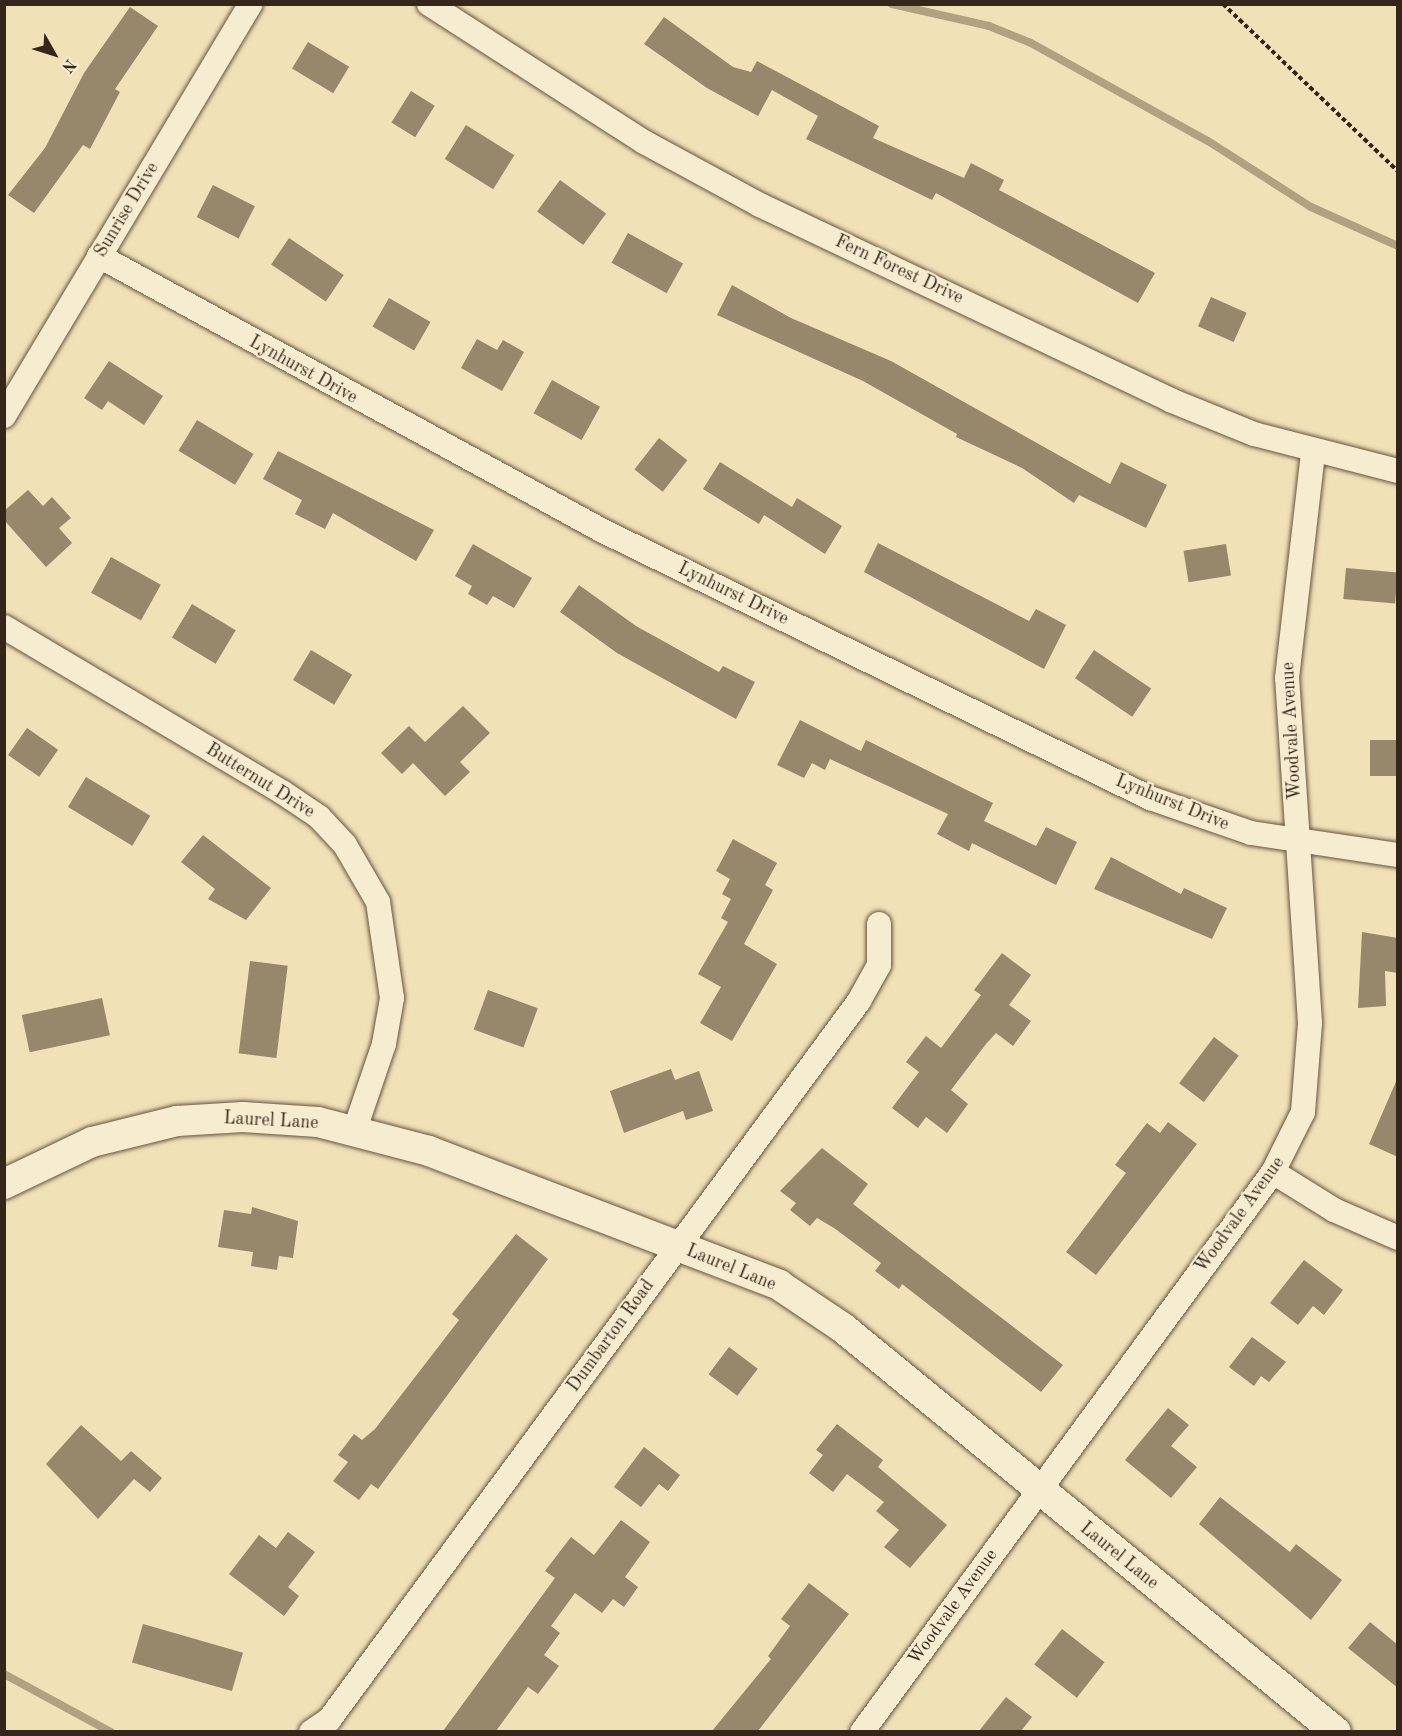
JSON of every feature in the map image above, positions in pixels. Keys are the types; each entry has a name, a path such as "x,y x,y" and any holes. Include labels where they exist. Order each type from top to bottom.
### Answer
{"street":[{"name":"Sunrise Drive","path":"4,416 251,4"},
{"name":"Fern Forest Drive","path":"429,4 708,179 1170,400 1313,453 1398,471"},
{"name":"Lynhurst Drive","path":"99,256 460,457 668,562 1150,798 1213,822 1298,843 1398,855"},
{"name":"Woodvale Avenue","path":"862,1731 1274,1172 1303,1112 1311,1062 1287,678 1313,453"},
{"name":"Butternut Drive","path":"4,627 282,792 319,817 345,844 378,902 392,998 384,1044 355,1129"},
{"name":"Dumbarton Road","path":"325,1728 859,1001 879,964 879,924"},
{"name":"Laurel Lane","path":"4,1184 92,1142 177,1121 286,1119 355,1129 429,1151 778,1285 815,1310 1336,1731"},
{"path":"1274,1172 1334,1210 1398,1238"}],"path":[{"path":"1223,4 1398,171"}],"building":[{"path":"130,7 158,26 115,89 120,92 90,149 83,145 34,213 8,195 45,148 84,73"},
{"path":"664,17 733,67 751,72 757,61 879,126 873,138 964,178 971,163 1004,180 999,190 1155,273 1138,303 936,193 932,200 806,139 818,116 772,90 758,116 707,88 644,44"},
{"path":"308,42 349,67 333,93 292,69"},
{"path":"411,91 435,106 415,137 391,122"},
{"path":"466,125 514,155 493,189 445,159"},
{"path":"560,180 606,214 583,245 537,212"},
{"path":"213,185 255,206 239,238 197,217"},
{"path":"628,233 683,264 667,293 612,263"},
{"path":"289,238 344,275 326,301 271,265"},
{"path":"732,285 791,318 891,361 1110,484 1121,462 1167,485 1146,528 1079,495 1074,503 1022,468 956,437 957,434 863,381 717,315"},
{"path":"1211,297 1247,313 1234,342 1198,326"},
{"path":"389,298 431,322 414,351 372,327"},
{"path":"477,339 497,350 503,340 524,352 502,391 461,368"},
{"path":"109,361 163,396 144,425 108,401 102,410 84,398"},
{"path":"552,380 600,407 582,440 534,413"},
{"path":"197,420 254,454 235,485 178,451"},
{"path":"659,438 687,460 663,492 634,470"},
{"path":"278,451 434,530 416,561 333,513 325,529 295,514 302,500 263,479"},
{"path":"720,462 792,507 797,498 842,526 825,554 764,515 759,524 703,489"},
{"path":"28,490 43,506 52,497 71,518 59,528 72,543 46,567 4,520 4,511"},
{"path":"878,543 1029,621 1036,609 1066,625 1044,669 864,572"},
{"path":"473,544 532,578 514,608 493,596 487,605 468,594 472,586 455,576"},
{"path":"1226,544 1231,576 1189,582 1184,551"},
{"path":"111,557 161,585 141,620 91,593"},
{"path":"1346,568 1398,573 1395,603 1343,599"},
{"path":"579,585 636,626 719,672 723,666 755,682 736,719 617,653 560,612"},
{"path":"192,604 236,630 216,664 172,637"},
{"path":"311,650 352,675 334,705 293,680"},
{"path":"1094,650 1151,689 1132,717 1075,678"},
{"path":"463,706 490,733 460,762 470,772 445,796 413,763 402,774 381,753 409,726 425,742"},
{"path":"800,720 861,751 866,740 993,803 984,821 1036,846 1046,827 1077,842 1056,885 972,843 969,851 937,834 948,814 830,759 825,770 812,763 804,778 777,765"},
{"path":"27,728 58,750 39,777 8,755"},
{"path":"1370,740 1398,740 1398,776 1370,776"},
{"path":"86,777 150,816 132,846 68,807"},
{"path":"203,835 271,888 246,920 208,899 215,889 181,862"},
{"path":"733,839 777,863 765,885 773,890 744,944 777,964 732,1041 700,1023 721,987 698,974 728,922 721,918 731,899 722,894 730,879 716,871"},
{"path":"1111,857 1181,894 1184,888 1227,908 1212,939 1094,889"},
{"path":"1362,932 1398,938 1398,973 1385,971 1386,1006 1358,1008"},
{"path":"1002,953 1031,975 1009,1005 1031,1021 1013,1046 996,1033 951,1090 968,1104 947,1133 926,1117 918,1128 892,1108 919,1072 906,1062 926,1036 941,1048 981,995 974,990"},
{"path":"250,961 288,966 276,1058 239,1053"},
{"path":"488,990 538,1008 523,1048 474,1029"},
{"path":"102,998 110,1035 30,1052 22,1015"},
{"path":"1214,1037 1239,1056 1204,1102 1179,1083"},
{"path":"671,1069 675,1080 699,1071 713,1111 686,1120 683,1111 624,1133 610,1091"},
{"path":"1398,1077 1398,1157 1369,1144"},
{"path":"1168,1122 1197,1144 1096,1275 1066,1252 1126,1173 1115,1165 1147,1123 1160,1133"},
{"path":"822,1148 868,1184 853,1204 1063,1365 1041,1392 902,1284 899,1289 875,1271 881,1263 834,1228 817,1218 810,1226 790,1210 796,1203 780,1191"},
{"path":"252,1207 298,1221 293,1258 279,1256 277,1270 251,1266 253,1252 218,1247 224,1210 251,1214"},
{"path":"516,1234 548,1259 378,1489 371,1484 359,1500 333,1481 348,1462 338,1455 354,1434 362,1440 375,1429 459,1320 452,1314"},
{"path":"1304,1260 1343,1290 1324,1315 1313,1306 1298,1325 1270,1303"},
{"path":"1252,1337 1286,1362 1269,1382 1261,1376 1254,1386 1229,1367"},
{"path":"729,1347 758,1369 737,1396 709,1374"},
{"path":"1168,1408 1189,1425 1171,1446 1197,1467 1171,1498 1125,1460"},
{"path":"837,1424 883,1460 878,1467 947,1525 910,1568 884,1547 899,1530 876,1511 884,1502 847,1474 833,1492 809,1473 823,1455 816,1450"},
{"path":"81,1425 121,1461 131,1451 162,1478 150,1492 134,1479 98,1519 46,1464"},
{"path":"644,1447 680,1475 668,1491 659,1484 641,1507 614,1487"},
{"path":"1220,1497 1290,1552 1296,1544 1342,1580 1311,1620 1199,1524"},
{"path":"621,1520 650,1542 625,1577 638,1587 624,1607 613,1599 602,1613 575,1593 551,1626 560,1633 544,1655 559,1666 538,1694 528,1687 496,1731 443,1731 555,1578 545,1571 571,1537 594,1555"},
{"path":"288,1532 315,1552 288,1587 299,1596 284,1616 229,1574 259,1535 276,1548"},
{"path":"809,1583 849,1614 758,1731 712,1731 771,1659 768,1656 790,1626 781,1619"},
{"path":"1370,1622 1398,1645 1398,1688 1348,1648"},
{"path":"143,1624 243,1653 232,1691 132,1662"},
{"path":"1062,1629 1105,1662 1077,1698 1034,1664"},
{"path":"1006,1697 1032,1717 1021,1731 979,1731"}],"waterway":[{"path":"892,4 989,26 1031,43 1208,141 1311,207 1398,246"},
{"path":"4,1674 111,1732"}]}
